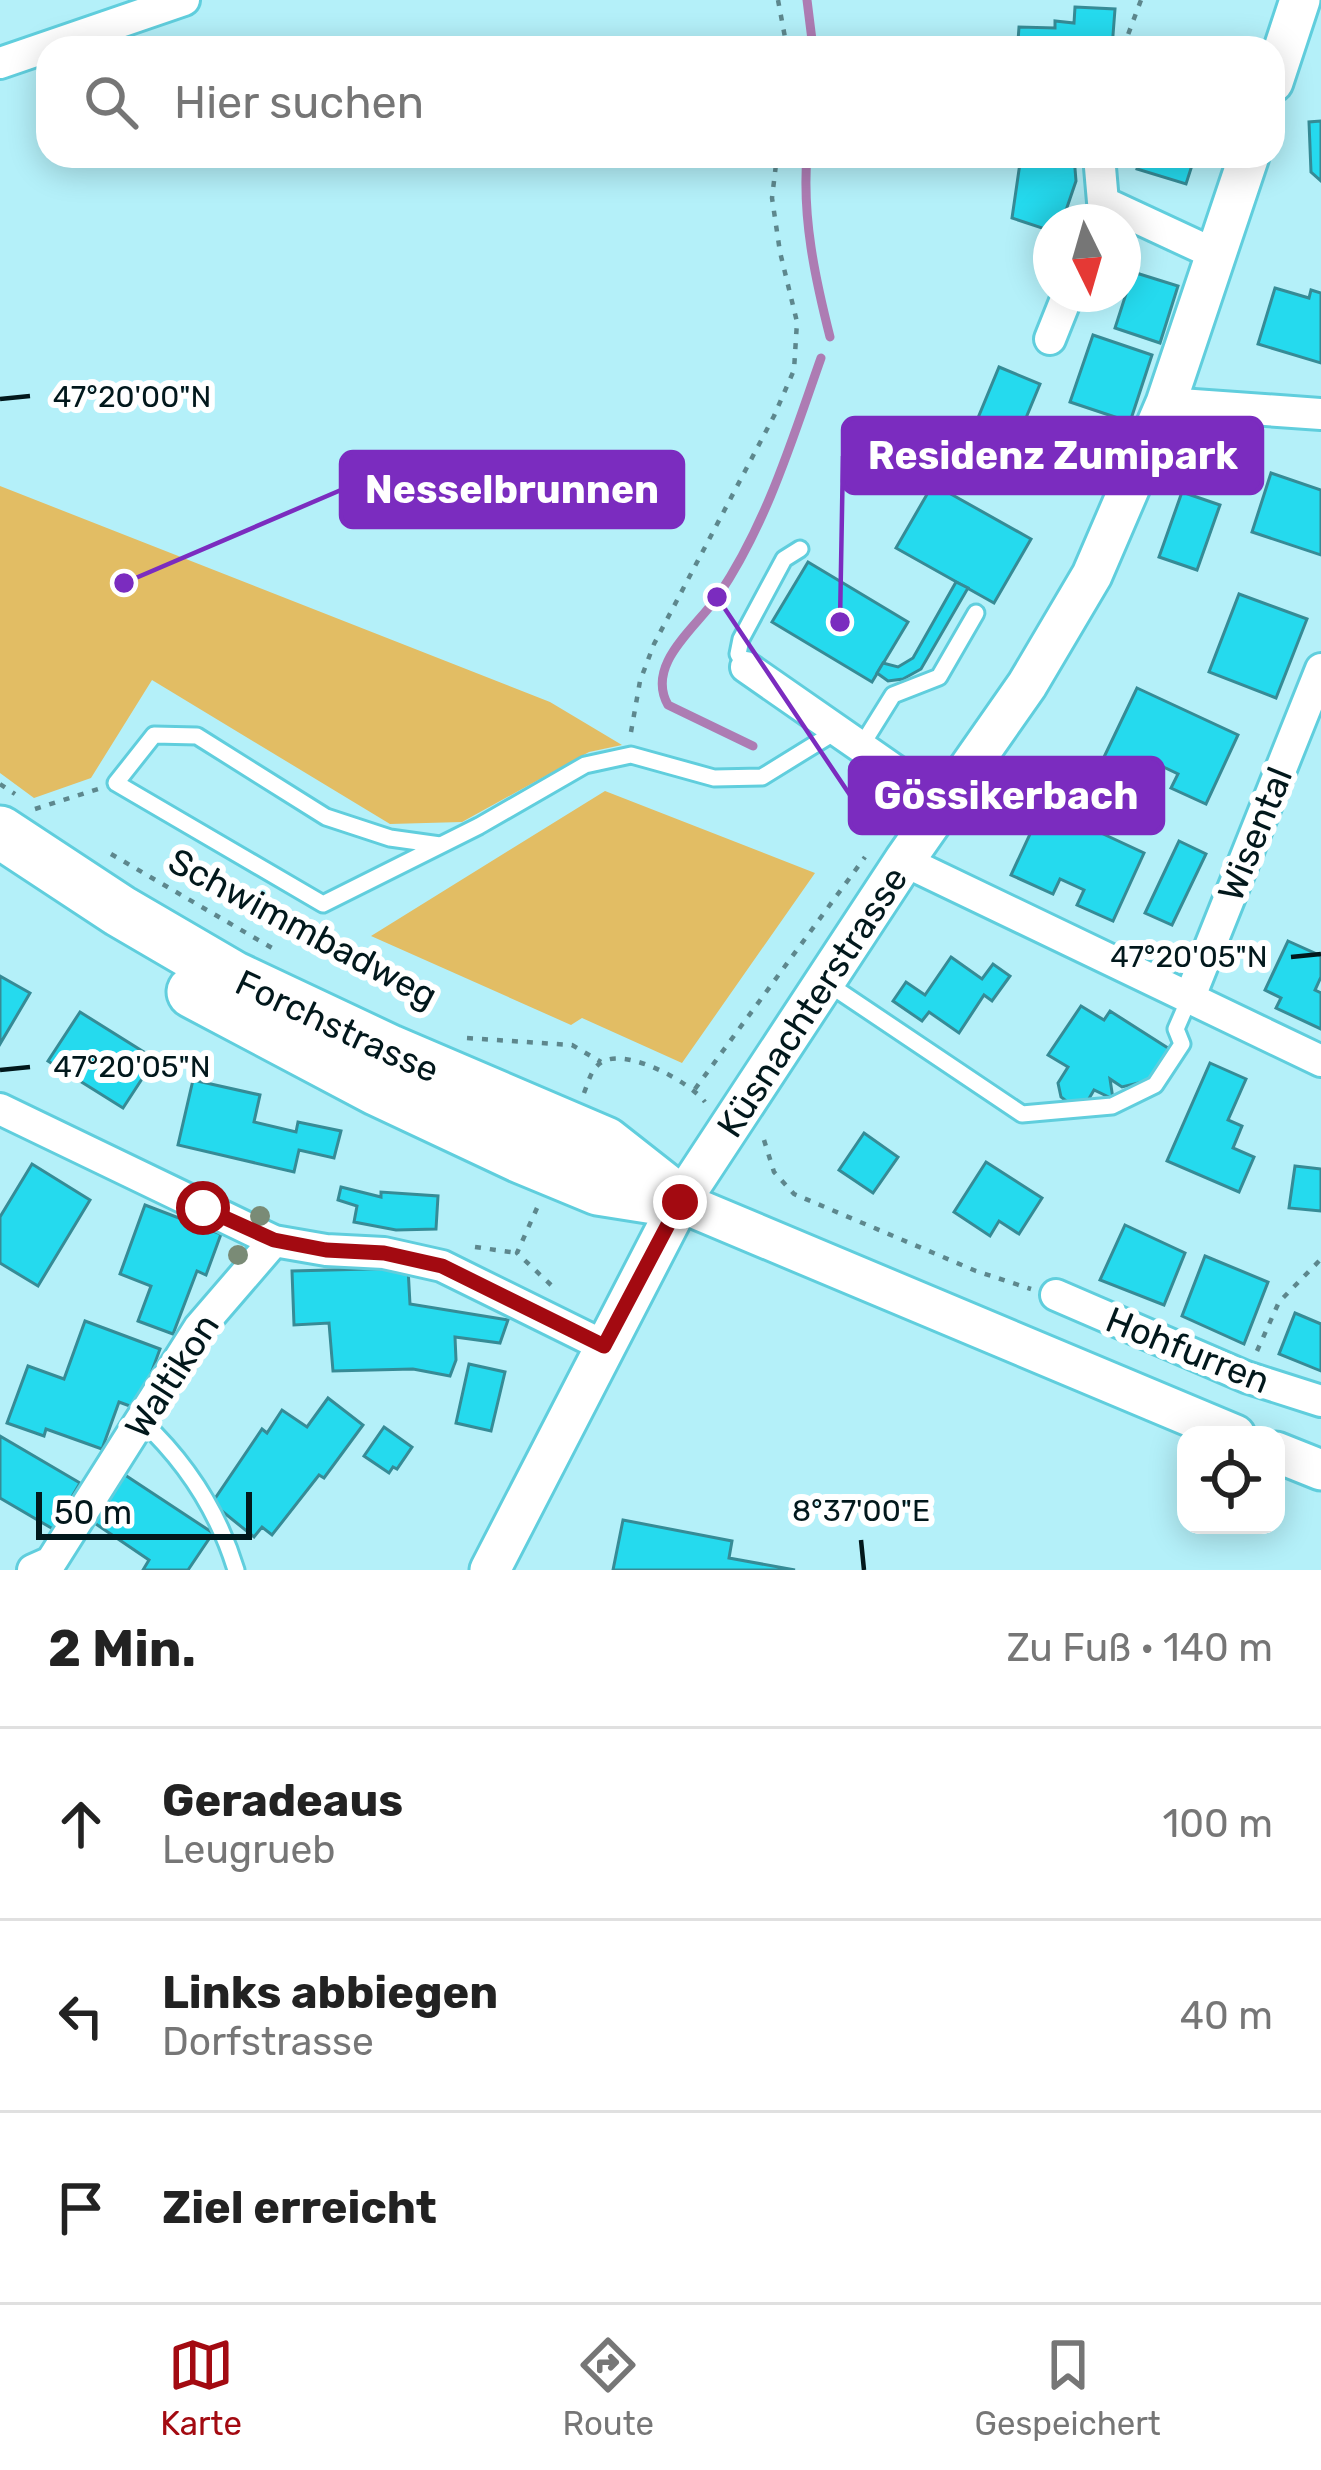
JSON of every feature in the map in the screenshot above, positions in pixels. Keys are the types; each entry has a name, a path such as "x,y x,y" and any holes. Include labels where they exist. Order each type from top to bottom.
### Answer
{"highway":[{"name":"Forchstrasse","path":"18,812 138,922 233,976 390,1051 605,1142 680,1202"},
{"name":"Forchstrasse","path":"0,863 163,974 377,1090 598,1189 680,1202"}],"main road":[{"path":"1285,46 1300,0"},
{"name":"Küsnachterstrasse","path":"490,1570 589,1339 680,1202 719,1112 824,981 946,806 1027,685 1092,574 1166,403 1245,168"},
{"name":"Forchstrasse","path":"680,1202 1214,1426"},
{"path":"1285,1456 1321,1471"}],"street":[{"path":"77,36 184,0"},
{"path":"0,62 36,50"},
{"path":"1100,168 1100,204"},
{"path":"1141,227 1217,254"},
{"path":"1051,339 1061,312"},
{"path":"1166,403 1321,414"},
{"path":"746,667 946,806"},
{"name":"Wisental","path":"1189,999 1321,669"},
{"path":"904,861 1321,1061"},
{"path":"0,1109 274,1240 326,1250 384,1253 442,1266 589,1339"},
{"name":"Waltikon","path":"50,1567 199,1328 274,1240"},
{"name":"Hohfurren","path":"1056,1295 1246,1377 1321,1401"}],"lane":[{"path":"746,667 738,654 741,640 784,560 800,549"},
{"path":"440,845 390,838 326,817 196,736 154,735 116,783 323,904 440,845 585,765 631,755 714,778 762,777 848,740 893,695 939,677 976,613"},
{"path":"824,981 1022,1114 1112,1106 1156,1085 1182,1044 1176,1029 1189,999"},
{"path":"142,1421 174,1451 223,1525 236,1570"}],"path":[{"path":"778,0 785,36"},
{"path":"1128,36 1141,0"},
{"path":"631,755 632,715 654,644 794,370 797,322 772,198 776,168"},
{"path":"18,812 116,783"},
{"path":"0,784 18,812 55,821"},
{"name":"Schwimmbadweg","path":"95,844 273,949"},
{"path":"904,861 861,858 695,1089 719,1112 763,1139 774,1172 794,1194 976,1271 1056,1295"},
{"name":"Schwimmbadweg","path":"454,1034 572,1046 601,1062 629,1059 695,1089"},
{"path":"580,1104 592,1070 601,1062"},
{"path":"542,1198 517,1252 579,1310 589,1339"},
{"path":"1246,1377 1279,1302 1321,1258"}],"shaded area":[{"path":"0,486 550,702 622,745 589,752 462,822 390,824 152,680 91,778 34,798 0,773"},
{"path":"605,791 815,873 682,1063 582,1018 571,1025 371,936"}],"building":[{"path":"1075,7 1115,9 1113,36 1018,36 1019,27 1055,28 1055,21 1074,23"},
{"path":"1321,121 1321,181 1311,172 1309,122"},
{"path":"1019,168 1075,168 1068,204 1033,204 1033,225 1012,218"},
{"path":"1137,168 1191,168 1186,184"},
{"path":"1141,274 1178,286 1160,343 1115,328 1120,312 1141,312"},
{"path":"1275,288 1309,298 1311,290 1321,293 1321,363 1258,344"},
{"path":"1093,335 1152,355 1130,422 1070,402"},
{"path":"999,367 1040,384 1021,430 1030,434 1023,450 973,430"},
{"path":"1271,473 1321,490 1321,555 1252,532"},
{"path":"933,484 1031,539 994,603 896,548"},
{"path":"1182,492 1220,505 1197,570 1159,557"},
{"path":"808,562 908,622 872,682 772,622"},
{"path":"956,582 968,588 921,669 888,681 877,673 883,663 898,667 913,658"},
{"path":"1239,594 1307,619 1276,698 1209,672"},
{"path":"1137,688 1238,735 1206,804 1171,788 1178,774 1155,763 1148,777 1104,757"},
{"path":"1043,806 1144,853 1113,921 1077,905 1084,890 1060,879 1053,894 1011,875"},
{"path":"1179,841 1206,854 1172,925 1145,913"},
{"path":"1288,941 1321,956 1321,977 1315,990 1321,993 1321,1029 1276,1008 1281,998 1265,990"},
{"path":"951,957 982,979 993,964 1010,976 992,1001 984,995 959,1033 929,1012 922,1021 893,1001 906,982 925,995"},
{"path":"0,976 30,993 0,1044"},
{"path":"1081,1006 1104,1020 1110,1011 1171,1050 1151,1080 1122,1087 1110,1079 1113,1099 1094,1090 1087,1102 1070,1104 1061,1097 1058,1083 1068,1067 1048,1055"},
{"path":"80,1012 155,1059 123,1108 48,1061"},
{"path":"1210,1063 1246,1079 1228,1120 1242,1126 1233,1148 1254,1157 1239,1192 1167,1161"},
{"path":"193,1080 260,1095 254,1122 296,1132 298,1122 341,1131 334,1158 299,1150 294,1172 178,1145"},
{"path":"864,1133 898,1157 873,1193 839,1170"},
{"path":"986,1162 1042,1198 1019,1234 999,1221 990,1236 954,1212"},
{"path":"32,1164 90,1200 38,1286 0,1263 0,1217"},
{"path":"1295,1166 1321,1169 1321,1211 1289,1208"},
{"path":"341,1187 381,1197 381,1192 438,1196 436,1229 396,1230 354,1222 357,1206 338,1200"},
{"path":"145,1205 221,1234 206,1275 197,1271 173,1334 138,1321 151,1286 120,1274"},
{"path":"1125,1225 1185,1253 1164,1305 1100,1280"},
{"path":"1205,1256 1268,1282 1244,1344 1182,1316"},
{"path":"408,1268 410,1304 508,1320 500,1343 455,1337 456,1360 450,1376 413,1369 333,1371 329,1323 294,1325 292,1271"},
{"path":"1295,1313 1321,1324 1321,1371 1279,1354"},
{"path":"85,1321 160,1349 138,1409 119,1402 102,1449 46,1429 44,1436 7,1423 28,1366 64,1379"},
{"path":"469,1364 505,1372 491,1431 456,1423"},
{"path":"328,1398 363,1425 324,1478 319,1475 272,1535 262,1527 254,1537 212,1503 262,1429 267,1433 282,1410 307,1427"},
{"path":"384,1427 412,1447 389,1473 364,1456"},
{"path":"0,1436 80,1483 53,1529 0,1498"},
{"path":"125,1475 213,1533 188,1570 143,1570 149,1560 93,1522"},
{"path":"623,1520 732,1541 729,1558 795,1570 613,1570"}],"waterway":[{"path":"807,0 812,36"},
{"path":"807,168 811,247 830,337"},
{"path":"753,746 668,705 663,675 676,647 718,596 751,540 821,358"}],"place":[{"name":"Nesselbrunnen","path":"124,583"},
{"name":"Gössikerbach","path":"717,597"},
{"name":"Residenz Zumipark","path":"840,622"}],"route":[{"path":"203,1208 274,1240 326,1250 384,1253 442,1266 604,1346 680,1202"}]}
